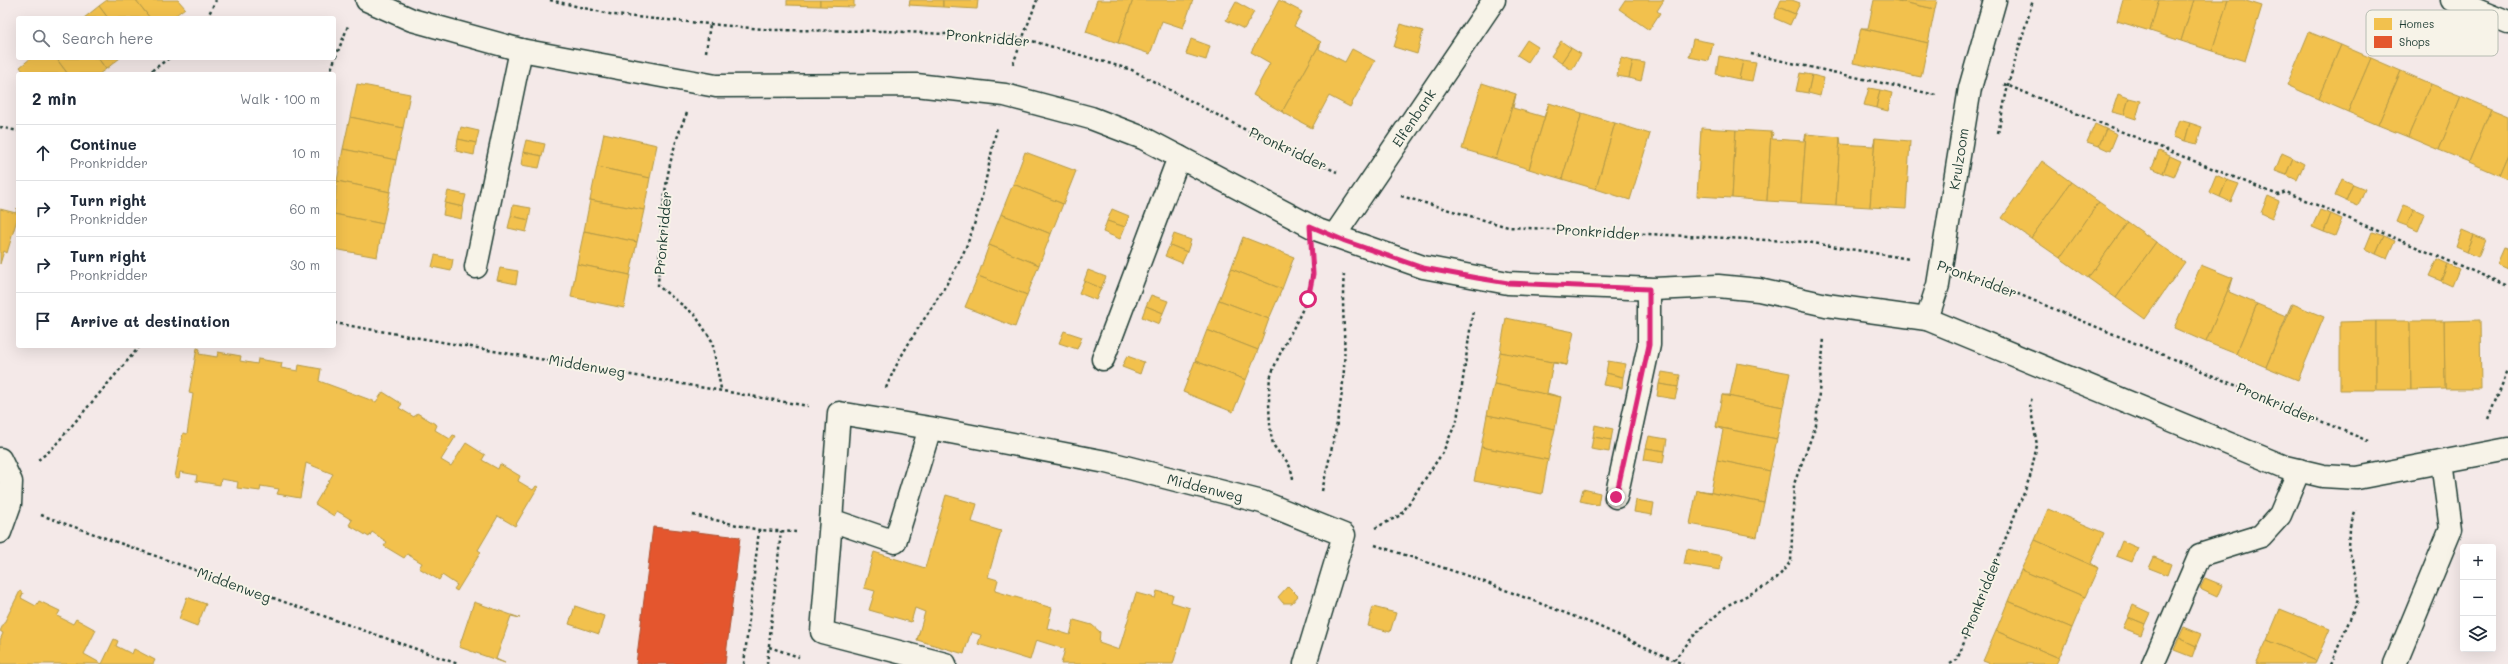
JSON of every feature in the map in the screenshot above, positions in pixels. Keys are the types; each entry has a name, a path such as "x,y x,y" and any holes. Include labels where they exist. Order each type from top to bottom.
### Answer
{"street":[{"path":"366,0 412,20 521,50 716,86 916,85 1005,95 1091,118 1143,138 1310,226 1341,239 1423,268 1508,283 1649,289 1718,286 1759,290 1826,305 1927,319 2285,467 2323,476 2357,478 2508,449"},
{"name":"Elfenbank","path":"1341,239 1368,186 1494,0"},
{"name":"Krulzoom","path":"1927,319 1938,284 1975,73 1995,0"},
{"path":"2452,0 2476,10"},
{"path":"2498,19 2508,23"},
{"path":"476,267 521,50"},
{"path":"1103,359 1179,157"},
{"path":"1616,497 1649,345 1649,289"},
{"path":"839,413 822,632 944,664"},
{"name":"Middenweg","path":"839,413 930,428 1106,462 1262,502 1349,536"},
{"path":"831,527 895,542 930,428"},
{"path":"0,459 11,482 10,504 0,532"},
{"path":"2395,664 2451,529 2442,462"},
{"path":"2153,664 2200,555 2260,536 2280,515 2299,470"},
{"path":"1305,664 1349,536"}],"path":[{"path":"208,16 216,0"},
{"name":"Pronkridder","path":"550,0 614,15 773,30 886,31 1022,38 1132,70 1262,138 1368,186 1508,227 1807,242 1941,264"},
{"path":"874,419 898,359 959,261 981,202 1005,95 1022,38 1037,0"},
{"path":"1997,138 2008,85 2033,0"},
{"path":"336,57 351,20"},
{"name":"Pronkridder","path":"710,24 701,83 678,133 669,169 662,218 658,286 696,315 712,341 721,390"},
{"path":"1751,54 1938,96"},
{"path":"150,72 166,60"},
{"path":"330,72 335,60"},
{"path":"1975,73 2278,195 2286,192 2508,286"},
{"path":"0,126 16,130"},
{"path":"1286,512 1294,488 1290,465 1273,444 1270,380 1308,299 1313,274 1310,226"},
{"path":"1314,523 1340,411 1344,368 1341,239"},
{"name":"Pronkridder","path":"1972,267 1971,275 2367,441 2375,440"},
{"path":"1349,536 1401,515 1443,452 1458,420 1477,278"},
{"path":"1674,660 1696,633 1728,605 1766,586 1779,576 1791,561 1794,484 1816,425 1822,383 1826,305"},
{"name":"Middenweg","path":"336,323 721,390 787,400 839,413"},
{"path":"11,482 51,450 138,348"},
{"name":"Pronkridder","path":"1950,664 1957,660 2030,477 2037,445 2030,404 2040,366"},
{"path":"2482,454 2486,423 2508,370"},
{"path":"2331,664 2358,600 2357,578 2348,547 2349,529 2369,476"},
{"name":"Middenweg","path":"10,504 458,664"},
{"path":"693,516 758,530 781,531 831,527"},
{"path":"744,664 758,530"},
{"path":"767,664 781,531"},
{"path":"1349,536 1474,578 1591,623 1683,664"},
{"path":"769,647 802,658"}],"building: Homes":[{"path":"107,0 136,0 148,16 106,16 99,6"},
{"path":"136,0 178,0 185,8 175,16 148,16"},
{"path":"787,0 820,0 820,6 787,5"},
{"path":"820,0 854,0 854,7 820,6"},
{"path":"910,0 943,0 943,7 909,5"},
{"path":"943,0 978,0 977,9 943,7"},
{"path":"1097,0 1133,0 1118,43 1086,32"},
{"path":"1133,0 1193,0 1183,28 1162,21 1150,54 1118,43"},
{"path":"1279,0 1302,12 1294,26 1321,42 1282,112 1253,95 1270,63 1251,52"},
{"path":"1625,0 1664,0 1657,11 1660,13 1649,30 1619,9"},
{"path":"1781,0 1792,0 1800,3 1795,14 1778,7"},
{"path":"1874,0 1894,0 1935,9 1928,43 1861,28 1868,28"},
{"path":"1894,0 1937,0 1935,9"},
{"path":"2123,0 2159,0 2150,31 2117,21"},
{"path":"2159,0 2194,0 2181,41 2150,31"},
{"path":"2194,0 2228,0 2212,51 2181,41"},
{"path":"2228,0 2243,0 2262,6 2245,61 2212,51"},
{"path":"1236,2 1254,12 1244,29 1226,20"},
{"path":"99,6 106,16 86,16"},
{"path":"1778,7 1795,14 1790,25 1774,18"},
{"path":"1401,24 1423,31 1417,54 1394,47"},
{"path":"1861,28 1928,43 1921,77 1853,63"},
{"path":"2309,32 2341,45 2318,99 2287,85"},
{"path":"1191,39 1210,46 1206,60 1186,54"},
{"path":"1693,39 1713,43 1709,61 1689,57"},
{"path":"1527,40 1538,47 1528,62 1517,55"},
{"path":"1561,41 1571,48 1561,63 1551,56"},
{"path":"1321,42 1319,49 1345,62 1352,49 1375,61 1350,107 1329,96 1312,128 1282,112"},
{"path":"2341,45 2371,58 2348,112 2318,99"},
{"path":"1571,48 1581,54 1572,70 1561,63"},
{"path":"1719,56 1743,61 1739,79 1716,74"},
{"path":"1621,58 1633,61 1629,78 1617,76"},
{"path":"2371,58 2401,71 2378,125 2348,112"},
{"path":"29,60 58,60 66,72 24,72 20,67"},
{"path":"58,60 99,60 106,69 102,72 66,72"},
{"path":"99,60 117,60 106,69"},
{"path":"1633,61 1645,63 1641,81 1629,78"},
{"path":"1743,61 1756,63 1752,81 1739,79"},
{"path":"2401,71 2431,84 2408,137 2378,125"},
{"path":"1800,73 1812,75 1808,93 1796,91"},
{"path":"1812,75 1824,78 1820,96 1808,93"},
{"path":"1482,83 1516,94 1496,159 1462,149"},
{"path":"357,84 410,94 403,128 350,117"},
{"path":"2431,84 2461,96 2439,150 2408,137"},
{"path":"1869,88 1880,90 1876,108 1864,105"},
{"path":"1880,90 1892,93 1888,111 1876,108"},
{"path":"1516,94 1513,108 1544,117 1549,103 1529,169 1496,159"},
{"path":"2118,94 2129,98 2124,115 2112,112"},
{"path":"2461,96 2491,109 2469,162 2439,150"},
{"path":"2129,98 2141,101 2136,119 2124,115"},
{"path":"1549,103 1582,113 1562,179 1529,169"},
{"path":"2491,109 2508,116 2508,154 2499,175 2469,162"},
{"path":"1582,113 1615,123 1596,189 1562,179"},
{"path":"350,117 403,128 396,160 343,149"},
{"path":"2179,120 2190,123 2185,141 2173,137"},
{"path":"1615,123 1650,134 1630,200 1596,189"},
{"path":"2190,123 2202,127 2197,144 2185,141"},
{"path":"2095,124 2106,129 2099,146 2087,142"},
{"path":"461,127 479,131 476,143 458,139"},
{"path":"1701,128 1736,130 1732,198 1697,196"},
{"path":"2106,129 2117,134 2110,151 2099,146"},
{"path":"1736,130 1771,132 1767,201 1732,198"},
{"path":"1771,132 1773,132 1772,139 1804,141 1806,134 1801,203 1767,201"},
{"path":"604,133 657,145 650,178 597,167"},
{"path":"1806,134 1840,137 1836,205 1801,203"},
{"path":"1840,137 1841,144 1873,146 1875,138 1870,207 1836,205"},
{"path":"1875,138 1910,141 1906,209 1870,207"},
{"path":"458,139 476,143 474,155 456,151"},
{"path":"526,140 545,144 542,156 523,152"},
{"path":"343,149 396,160 390,192 337,181"},
{"path":"2159,151 2170,156 2163,173 2152,168"},
{"path":"523,152 542,156 539,168 521,165"},
{"path":"1025,152 1076,171 1063,204 1013,184"},
{"path":"2282,153 2293,158 2286,175 2275,171"},
{"path":"2508,154 2508,179 2499,175"},
{"path":"2170,156 2181,161 2174,177 2163,173"},
{"path":"2293,158 2304,164 2297,180 2286,175"},
{"path":"2042,161 2071,182 2031,238 2002,218"},
{"path":"597,167 650,178 644,210 590,200"},
{"path":"2216,175 2227,180 2220,197 2209,192"},
{"path":"2342,179 2353,184 2346,201 2335,196"},
{"path":"2227,180 2239,184 2231,202 2220,197"},
{"path":"337,181 390,192 383,224 336,214"},
{"path":"2071,182 2099,202 2060,258 2031,238"},
{"path":"1013,184 1063,204 1051,234 1001,214"},
{"path":"2353,184 2365,189 2358,206 2346,201"},
{"path":"448,191 466,195 463,207 445,203"},
{"path":"2268,196 2279,201 2272,218 2261,213"},
{"path":"590,200 644,210 637,242 584,231"},
{"path":"2099,202 2128,222 2088,278 2060,258"},
{"path":"445,203 463,207 461,219 443,215"},
{"path":"513,205 531,208 529,220 511,216"},
{"path":"2403,205 2414,209 2407,226 2396,222"},
{"path":"0,209 16,213 16,223 7,253 4,251 0,264"},
{"path":"1112,209 1129,216 1125,227 1107,221"},
{"path":"2414,209 2425,214 2418,231 2407,226"},
{"path":"2320,210 2331,214 2324,232 2312,227"},
{"path":"336,214 383,224 377,257 336,249"},
{"path":"1001,214 1051,234 1039,265 989,245"},
{"path":"2331,214 2342,219 2335,236 2324,232"},
{"path":"511,216 529,220 526,232 508,228"},
{"path":"1107,221 1125,227 1120,239 1103,232"},
{"path":"2128,222 2156,242 2116,298 2088,278"},
{"path":"2462,230 2474,235 2467,252 2456,247"},
{"path":"584,231 637,242 630,275 577,264"},
{"path":"2372,232 2384,236 2376,254 2365,249"},
{"path":"1174,234 1191,240 1187,252 1170,245"},
{"path":"2474,235 2485,240 2478,257 2467,252"},
{"path":"2384,236 2395,241 2387,259 2376,254"},
{"path":"1243,237 1294,257 1282,289 1231,269"},
{"path":"2156,242 2185,262 2145,319 2116,298"},
{"path":"989,245 1039,265 1027,295 978,276"},
{"path":"1170,245 1187,252 1182,263 1165,256"},
{"path":"2504,248 2508,249 2508,269 2497,264"},
{"path":"435,255 453,259 451,271 432,267"},
{"path":"2437,259 2448,264 2441,281 2429,276"},
{"path":"577,264 630,275 624,308 571,297"},
{"path":"2448,264 2459,269 2452,286 2441,281"},
{"path":"2201,265 2233,278 2206,342 2174,328"},
{"path":"500,268 518,271 516,284 497,280"},
{"path":"1231,269 1282,289 1269,319 1219,300"},
{"path":"1088,270 1106,277 1101,288 1084,281"},
{"path":"978,276 1027,295 1015,327 965,307"},
{"path":"2233,278 2229,292 2257,304 2236,354 2206,342"},
{"path":"1084,281 1101,288 1096,300 1079,293"},
{"path":"1151,295 1168,301 1163,313 1146,306"},
{"path":"1219,300 1269,319 1258,350 1207,330"},
{"path":"2292,303 2266,367 2236,354 2257,304 2286,316"},
{"path":"2293,304 2324,317 2298,380 2266,367"},
{"path":"1146,306 1163,313 1159,324 1142,317"},
{"path":"1506,318 1574,332 1567,365 1500,352"},
{"path":"2480,320 2481,389 2445,389 2444,321"},
{"path":"2376,321 2376,390 2340,390 2340,322"},
{"path":"2376,321 2410,321 2411,390 2376,390"},
{"path":"2410,321 2444,321 2445,389 2411,390"},
{"path":"1207,330 1258,350 1246,380 1195,361"},
{"path":"1064,331 1082,337 1077,349 1059,343"},
{"path":"197,348 200,349 199,354 217,357 218,352 241,356 240,361 257,364 258,359 282,363 281,368 298,371 299,365 321,369 319,381 376,402 383,392 402,404 399,408 414,417 417,413 437,425 435,430 450,439 453,435 456,436 441,460 451,466 466,443 485,455 482,460 498,469 500,464 520,476 518,481 533,490 536,486 538,487 515,526 498,516 478,550 481,552 457,591 454,589 457,585 442,575 439,580 419,568 422,563 407,554 404,558 384,546 387,542 372,532 369,537 349,525 352,520 337,511 334,516 315,504 333,474 306,463 300,498 277,494 279,489 261,486 260,491 237,488 238,482 221,479 220,485 196,481 197,475 180,472 179,478 175,477 183,433 187,434 193,394 189,393"},
{"path":"1500,352 1567,365 1553,363 1547,393 1561,397 1494,384"},
{"path":"1127,356 1144,362 1140,374 1122,367"},
{"path":"1195,361 1246,380 1233,412 1183,392"},
{"path":"1608,361 1626,364 1623,377 1606,373"},
{"path":"1737,363 1790,373 1783,407 1722,395 1730,395"},
{"path":"1662,372 1680,375 1678,387 1659,384"},
{"path":"1606,373 1623,377 1622,388 1603,385"},
{"path":"1494,384 1561,397 1555,429 1487,415"},
{"path":"1659,384 1678,387 1675,399 1657,396"},
{"path":"1722,395 1783,407 1777,439 1716,427"},
{"path":"1487,415 1555,429 1548,460 1481,447"},
{"path":"1595,425 1613,429 1611,440 1593,437"},
{"path":"1716,427 1777,439 1770,471 1717,460 1723,430"},
{"path":"1649,436 1667,439 1665,451 1646,448"},
{"path":"1593,437 1611,440 1609,452 1591,449"},
{"path":"1481,447 1548,460 1542,494 1474,481"},
{"path":"1646,448 1665,451 1663,463 1644,460"},
{"path":"1717,460 1770,471 1764,503 1697,490 1711,492"},
{"path":"1583,489 1600,493 1598,505 1580,501"},
{"path":"1697,490 1764,503 1757,537 1690,524"},
{"path":"946,495 977,504 972,522 1001,531 988,577 998,580 995,591 1052,608 1047,628 1070,635 1074,620 1092,625 1100,632 1099,643 1119,650 1136,593 1155,598 1157,591 1173,595 1171,602 1190,608 1173,664 1061,664 1065,649 1036,640 1030,660 978,644 981,635 971,632 964,654 917,640 925,612 915,608 911,622 869,610 875,591 864,588 874,552 925,568"},
{"path":"1636,500 1654,503 1652,515 1634,512"},
{"path":"2048,509 2104,533 2091,563 2098,568 2035,540"},
{"path":"2035,540 2098,568 2085,597 2021,570"},
{"path":"2122,541 2138,548 2132,562 2116,556"},
{"path":"1687,549 1722,556 1720,570 1684,564"},
{"path":"2154,557 2171,564 2167,575 2149,568"},
{"path":"2021,570 2085,597 2072,628 2008,601"},
{"path":"2205,578 2222,585 2217,597 2200,589"},
{"path":"1288,586 1298,596 1292,603 1283,603 1278,597"},
{"path":"20,591 23,593 21,598 36,606 39,601 60,611 57,616 73,624 76,619 96,630 84,654 102,664 0,664 0,640 3,633 0,631"},
{"path":"187,597 206,604 197,626 179,619"},
{"path":"2008,601 2072,628 2059,658 1996,631"},
{"path":"474,602 520,618 511,616 496,659 505,663 459,647"},
{"path":"2133,605 2150,613 2145,624 2128,617"},
{"path":"575,606 604,616 599,634 569,624"},
{"path":"1373,607 1396,613 1390,632 1368,626"},
{"path":"2280,609 2330,629 2316,661 2267,640"},
{"path":"2128,617 2145,624 2141,635 2123,628"},
{"path":"2184,627 2201,634 2196,646 2179,638"},
{"path":"1996,631 2059,658 2056,664 1991,664 1983,661"},
{"path":"2179,638 2196,646 2192,657 2174,650"},
{"path":"114,639 118,641 116,646 132,654 134,649 155,660 153,664 102,664"},
{"path":"2267,640 2316,661 2315,664 2256,664"}],"building: Shops":[{"path":"653,527 740,537 725,664 636,664"}],"route":[{"path":"1308,299 1313,274 1310,226 1345,241 1423,268 1508,283 1649,289 1649,345 1616,497"}]}
